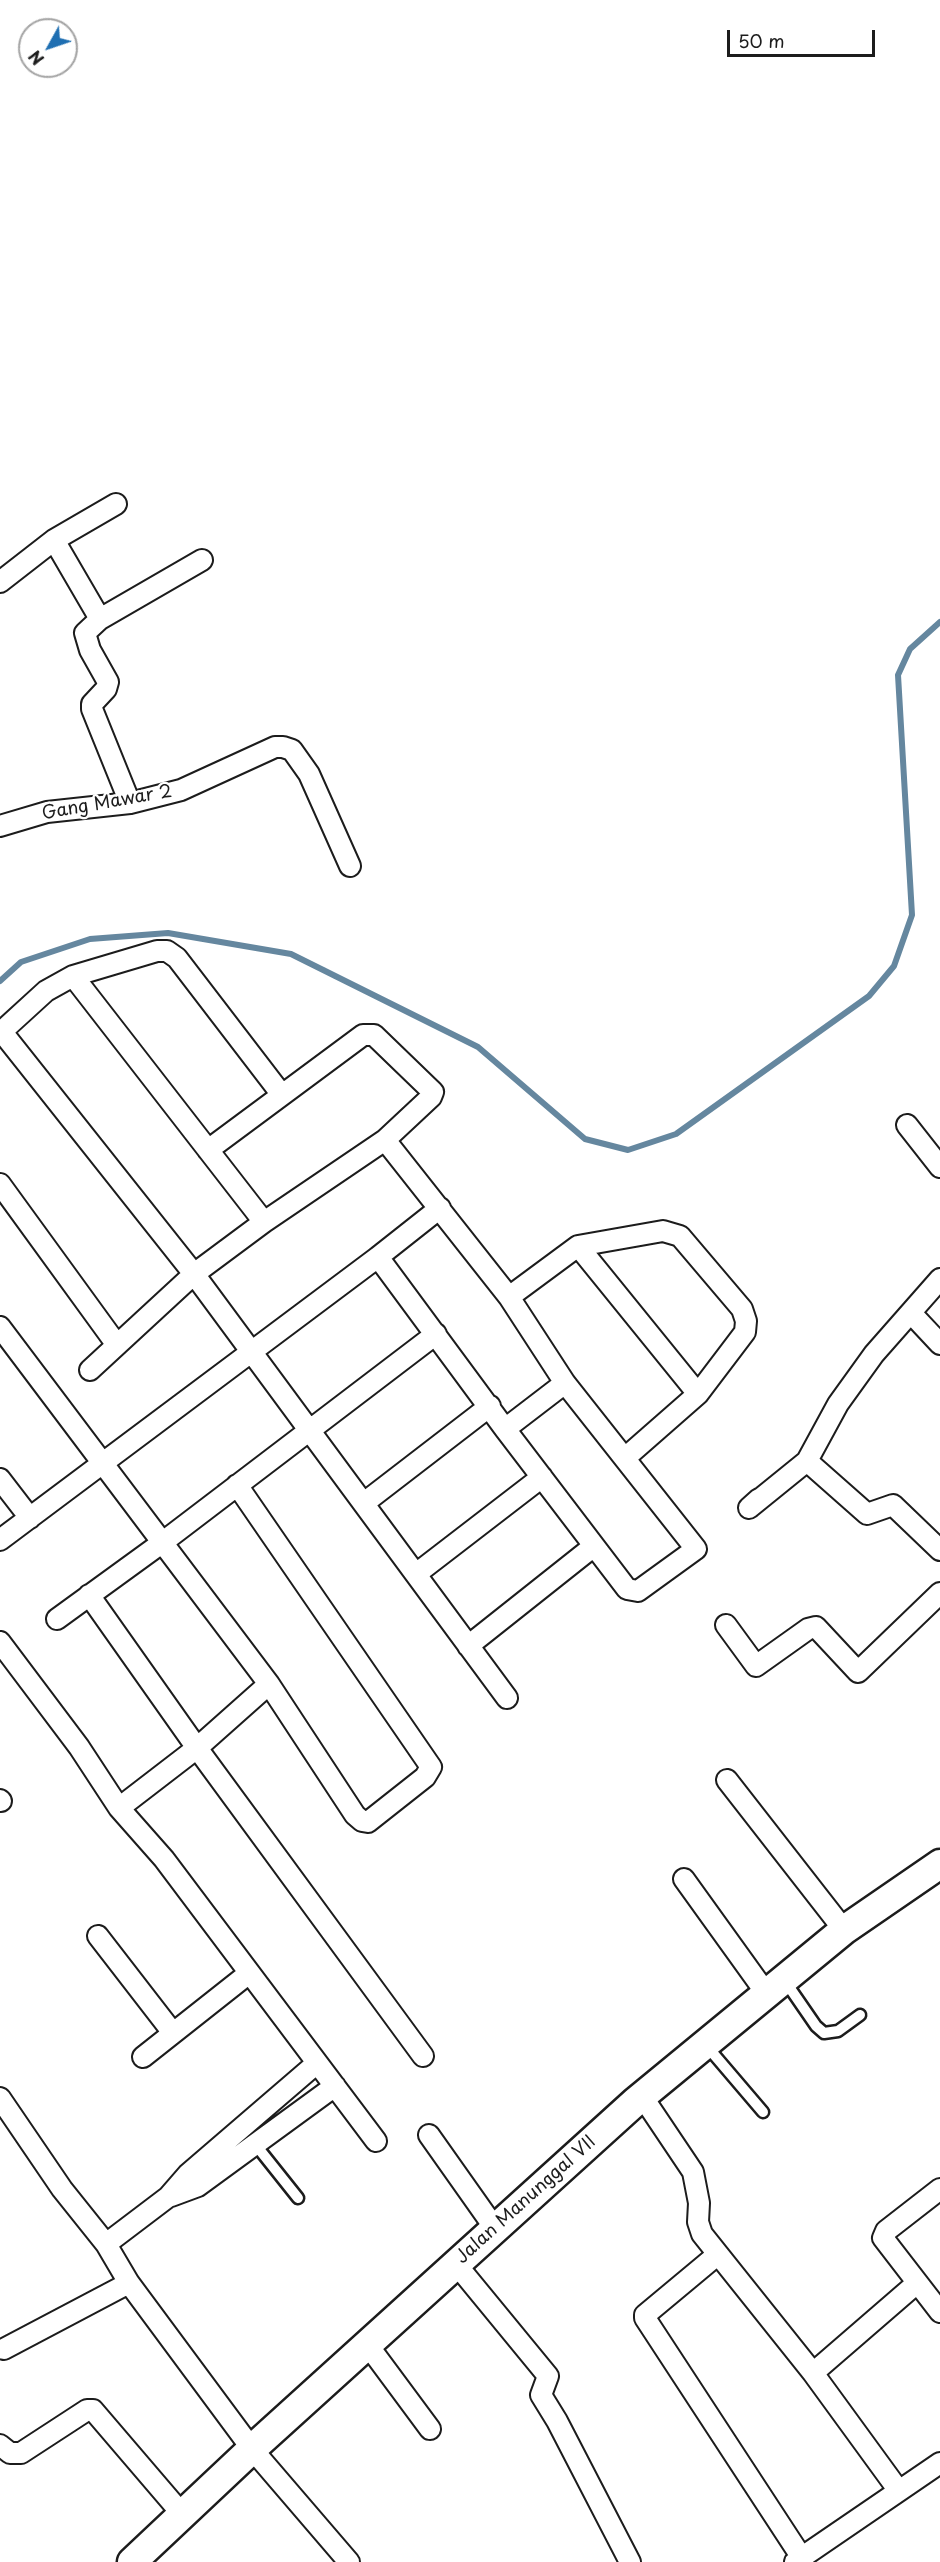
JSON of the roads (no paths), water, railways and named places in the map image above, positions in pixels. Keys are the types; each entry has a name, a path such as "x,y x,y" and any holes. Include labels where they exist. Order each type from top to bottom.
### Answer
{"street":[{"path":"0,582 54,540 116,504"},
{"path":"54,540 100,619"},
{"path":"130,803 92,709 92,704 106,689 108,682 90,650 85,633 100,619 202,560"},
{"name":"Gang Mawar 2","path":"0,826 47,812 130,803 181,790 275,747 283,747 292,750 309,774 350,866"},
{"path":"282,1095 172,954 157,951 73,976 46,991 1,1033 194,1274 507,1698"},
{"path":"73,976 264,1222"},
{"path":"90,1370 194,1274 264,1222 385,1140 434,1093 371,1034 359,1036 208,1150"},
{"path":"907,1125 940,1167"},
{"path":"378,1257 627,1589 632,1592 641,1589 696,1549 565,1383 509,1297 385,1140"},
{"path":"0,1184 117,1345"},
{"path":"0,1540 440,1208"},
{"path":"509,1297 578,1246 663,1230 676,1233 742,1309 746,1322 745,1332 698,1394 625,1458"},
{"path":"578,1246 698,1394"},
{"path":"759,1499 749,1508 807,1461 838,1404 874,1354 940,1279"},
{"path":"910,1313 940,1344"},
{"path":"0,1327 269,1684 355,1815 362,1821 368,1822 431,1767 237,1485"},
{"path":"57,1619 163,1542 436,1334"},
{"path":"505,1429 565,1383"},
{"path":"364,1503 490,1406"},
{"path":"807,1461 867,1514 893,1505 940,1550"},
{"path":"416,1574 542,1477"},
{"path":"0,1479 30,1518"},
{"path":"468,1646 594,1546"},
{"path":"726,1625 756,1666 808,1629 816,1627 858,1672 940,1593"},
{"path":"89,1595 197,1748 423,2056"},
{"path":"0,1642 79,1747 119,1808 164,1859 248,1974 376,2141"},
{"path":"119,1808 197,1748 269,1684"},
{"path":"727,1780 844,1930"},
{"name":"Jalan Manunggal VII","path":"140,2559 182,2514 252,2449 642,2096 844,1930 940,1864"},
{"path":"684,1879 775,1986"},
{"path":"98,1936 173,2033"},
{"path":"143,2057 248,1974"},
{"path":"106,2244 168,2197 188,2174 317,2063"},
{"path":"168,2197 198,2186 335,2086"},
{"path":"642,2096 693,2172 699,2203 698,2222 702,2234 813,2373 898,2491"},
{"path":"0,2098 62,2190 106,2244 129,2283 252,2449 349,2562"},
{"path":"429,2135 494,2228"},
{"path":"938,2196 883,2235 884,2240 940,2312"},
{"path":"717,2255 645,2315 645,2318 682,2372 799,2560 940,2463"},
{"path":"456,2264 548,2376 541,2395 557,2421 630,2562"},
{"path":"4,2349 129,2283"},
{"path":"813,2373 917,2283"},
{"path":"367,2344 430,2429"},
{"path":"0,2445 10,2452 21,2453 87,2410 93,2410 182,2514"}],"lane":[{"path":"775,1986 824,2033 838,2031 860,2015"},
{"path":"705,2044 763,2112"},
{"path":"255,2144 298,2198"}],"waterway":[{"path":"0,981 21,962 90,939 168,933 291,954 478,1047 585,1139 628,1150 676,1134 869,996 894,966 912,915 898,675 910,649 940,622"}]}
